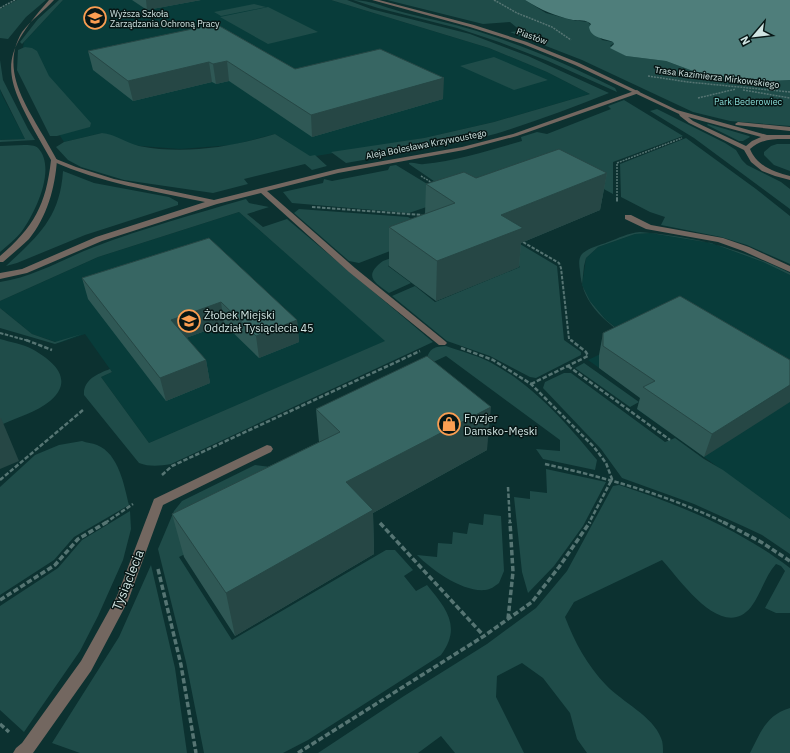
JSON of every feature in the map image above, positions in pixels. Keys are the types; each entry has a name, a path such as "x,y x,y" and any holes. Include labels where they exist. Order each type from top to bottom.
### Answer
{"street":[{"path":"0,260 29,233 47,202 52,183 54,160 14,86 8,72 8,59 12,42 22,29 52,0"},
{"name":"Piastów","path":"374,0 518,40 577,64 676,111 767,137"},
{"name":"Aleja Bolesława Krzywoustego","path":"0,276 24,271 99,239 214,202 338,171 462,149 515,135 637,92"},
{"name":"Piastów","path":"676,111 691,122 747,150"},
{"path":"708,120 790,129"},
{"path":"789,179 757,165 750,158 747,150 754,142 767,137 790,137"},
{"name":"Aleja Bolesława Krzywoustego","path":"54,160 76,171 112,182 166,191 214,202"},
{"path":"262,190 352,270 442,343"},
{"path":"628,217 649,227 720,240 746,249 790,269"},
{"name":"Tysiąclecia","path":"21,753 27,748 86,666 123,597 158,502 267,449"}],"path":[{"path":"0,8 14,0"},
{"path":"494,0 517,13 552,27 571,40"},
{"name":"Trasa Kazimierza Mirkowskiego","path":"644,74 688,82 790,92"},
{"path":"694,98 738,88 751,92 790,98"},
{"path":"617,207 617,163 685,137"},
{"path":"415,172 436,185"},
{"path":"277,204 420,216 427,214"},
{"path":"523,242 559,263 561,268 569,339 586,352 588,356 531,384"},
{"path":"0,333 52,350"},
{"path":"298,753 484,636 532,602 559,567 586,527 612,479 606,463 594,447 531,384 493,360 446,343 442,343"},
{"path":"568,366 670,440"},
{"path":"0,480 83,410"},
{"path":"545,464 612,479 678,501 714,516 748,534 790,561"},
{"path":"508,487 513,572 508,619"},
{"path":"380,523 484,636"},
{"path":"157,564 181,665 196,753"}],"shaded area":[{"path":"63,0 331,0 489,48 547,72 590,94 494,122 424,138 310,157 275,134 233,145 180,149 129,144 102,133 64,142 51,122 21,55 24,42"},
{"path":"525,0 790,0 790,80 769,81 701,74 666,61 626,56 610,48 614,44 613,42 599,38 592,34 589,27 591,24 589,22 554,15"},
{"path":"0,89 2,95 25,139 0,140"},
{"name":"Żłobek Miejski Oddział Tysiąclecia 45","path":"239,212 386,341 149,443 101,377 112,372 85,334 59,343 32,334 0,308 0,301 98,257"},
{"path":"650,233 711,243 763,262 790,275 790,519 676,437 666,427 663,428 637,409 648,403 588,360 631,339 605,319 590,301 582,285 586,258 598,247 635,234"}],"green space":[{"path":"17,0 46,0 26,17 8,39 0,38 0,9"},
{"path":"59,0 63,0 22,44 20,42 38,19"},
{"path":"331,0 347,0 371,9 470,34 528,56 609,93 553,115 477,139 346,163 331,152 424,138 494,122 590,94 547,72 489,48"},
{"path":"353,0 373,3 502,39 551,58 615,88 617,92 548,61 499,42 457,28 378,8"},
{"name":"Park Bederowiec","path":"387,0 525,0 546,13 572,20 588,22 602,40 613,42 614,43 610,46 626,56 666,61 701,74 769,81 790,80 790,126 730,121 693,112 582,60 510,32 521,31 510,22 483,24"},
{"path":"254,4 266,7 221,16 214,12"},
{"path":"268,7 318,32 268,44 220,17"},
{"path":"25,47 32,48 37,51 49,76 91,123 90,127 57,136 50,136 17,70 18,50"},
{"path":"494,57 548,80 514,90 460,66"},
{"path":"0,60 3,80 35,140 0,142 0,140 25,139 0,89"},
{"path":"624,100 683,136 613,162 613,194 563,167 441,186 409,164 436,163 461,158 522,141 521,137 537,132 547,134 611,109 608,106"},
{"path":"657,109 725,143 736,150 747,165 781,182 790,189 790,209 694,138 650,111"},
{"path":"708,124 750,137 743,141 739,141 707,125"},
{"path":"102,133 139,146 173,150 190,150 225,146 275,134 310,156 315,155 327,166 312,170 305,164 244,179 248,184 213,193 124,180 81,167 68,160 56,147 64,142"},
{"path":"686,138 756,189 790,216 790,264 747,245 721,237 661,225 665,217 650,212 621,197 620,164"},
{"path":"777,144 790,144 790,171 774,165 764,155 764,152 771,146"},
{"path":"24,145 38,148 43,157 45,178 38,202 27,223 17,237 0,252 0,146"},
{"path":"396,165 447,196 444,201 409,213 292,203 283,192 323,183 324,179 332,181 388,170 390,166"},
{"path":"63,171 94,183 169,197 178,202 178,205 85,235 17,263 6,266 37,235 52,214 61,187"},
{"path":"246,199 249,203 269,207 247,214 263,227 287,219 433,342 171,464 155,466 139,463 84,395 84,390 88,382 100,373 110,369 112,372 101,377 149,443 385,341 239,212 98,257 0,301 0,282 13,280 37,272 94,247 132,234"},
{"path":"299,209 408,217 416,222 411,243 359,263 349,261 294,213"},
{"path":"640,232 650,233 635,234 598,247 586,258 582,284 579,261 580,257 585,251 628,235"},
{"path":"651,233 680,237 704,242"},
{"path":"445,238 459,238 388,266 411,283 389,293 375,282 372,275 373,271 383,261"},
{"path":"520,244 557,266 564,340 581,352 581,355 536,378 530,377 490,356 447,341 392,296 415,286 435,302 520,267 499,253"},
{"path":"716,245 735,250 771,264 790,273 790,275 763,262"},
{"path":"583,287 590,301 605,319 592,306"},
{"path":"0,308 32,334 55,342 82,334 55,344 0,328"},
{"path":"605,319 621,332 612,326"},
{"path":"0,339 25,346 48,359 59,372 61,378 61,386 57,393 45,405 3,424 0,418"},
{"path":"446,346 489,362 524,384 563,420 597,460 595,470 543,459 536,449 560,451 560,440 446,356 429,364 425,363 428,355 434,348"},
{"path":"584,363 639,402 630,407 575,368"},
{"path":"564,373 571,373 665,442 675,438 704,459 723,470 790,519 790,554 762,535 745,527 694,504 622,478 601,449 543,388 545,382"},
{"path":"82,441 97,445 111,455 119,471 129,505 74,537 54,560 0,595 0,487 35,455 59,445"},
{"path":"255,465 278,468 304,494 179,557 232,640 386,550 395,550 413,570 404,576 416,591 427,585 440,602 449,618 451,627 450,635 447,645 441,655 308,740 283,753 204,753 186,662 158,549 174,511 182,501"},
{"path":"546,469 606,482 583,526 554,566 528,593 522,572 514,497 530,499 530,491 547,493"},
{"path":"619,485 708,519 750,541 790,568 790,613 776,613 765,608 785,571 781,566 776,564 751,607 740,616 727,617 715,613 702,604 662,560 574,602 565,617 582,653 593,670 606,685 644,716 657,730 662,740 663,753 587,753 577,739 570,713 543,678 522,663 497,676 496,697 524,753 455,753 441,736 418,753 318,753 404,696 487,644 536,608 567,571 613,486"},
{"path":"130,511 131,529 123,560 98,616 80,651 24,732 0,710 0,606 58,568 82,540"},
{"path":"484,514 501,516 504,571 499,583 492,588 487,590 476,590 457,584 439,573 417,555 437,557 438,543 452,544 453,532 467,534 469,523 483,525"},
{"path":"151,565 175,668 187,753 80,753 52,743 119,637"},
{"path":"790,708 790,753 750,753 765,725 775,715"}],"building":[{"path":"216,24 295,69 380,49 444,78 311,115 227,61 213,64 209,62 128,81 88,51"},
{"path":"559,149 607,173 501,215 523,228 437,261 389,227 455,203 426,184 464,172 476,178"},
{"path":"209,238 297,320 256,336 221,302 171,320 206,360 160,378 82,278"},
{"path":"680,296 790,360 790,385 712,434 643,387 655,381 603,346 603,333"},
{"path":"427,356 491,407 346,482 373,510 226,593 172,514 340,432 316,409"}],"place":[{"name":"Wyższa Szkoła Zarządzania Ochroną Pracy","path":"95,18"},
{"name":"Żłobek Miejski Oddział Tysiąclecia 45","path":"189,321"},
{"name":"Fryzjer Damsko-Męski","path":"449,424"}]}
